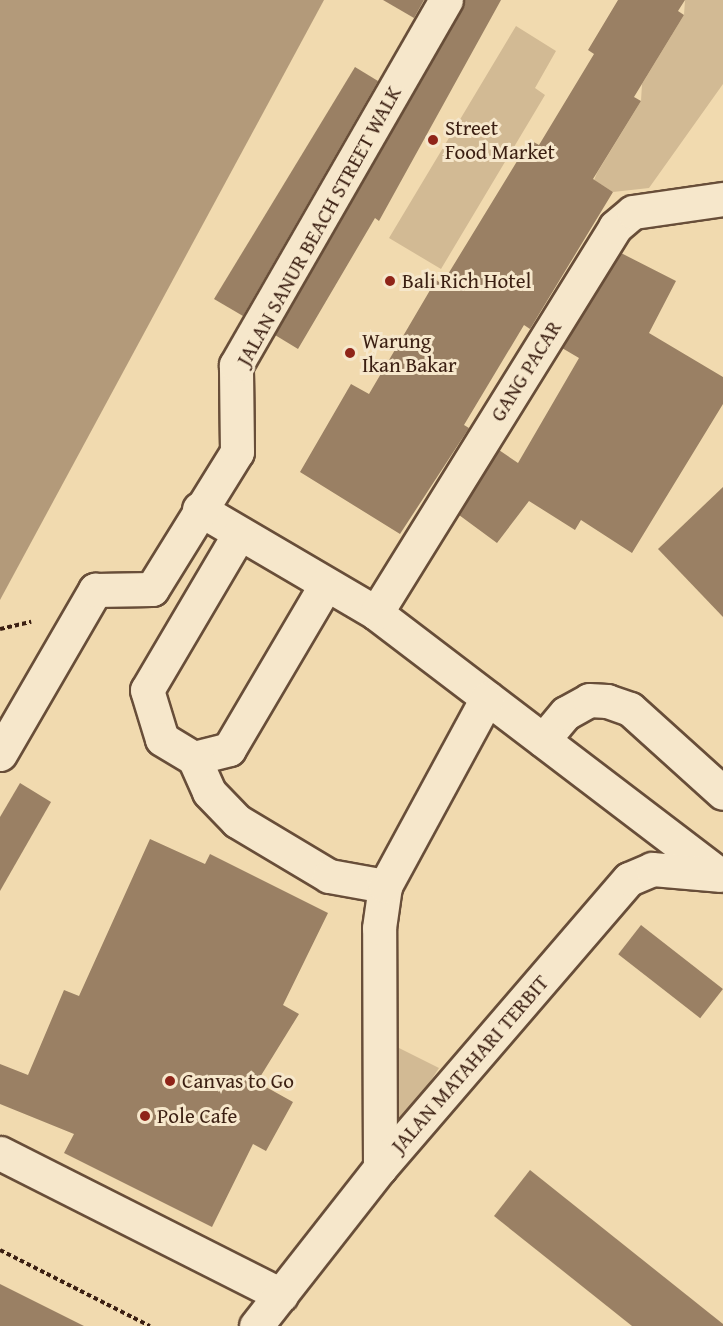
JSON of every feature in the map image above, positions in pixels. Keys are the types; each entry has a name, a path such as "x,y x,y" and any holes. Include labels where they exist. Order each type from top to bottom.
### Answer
{"street":[{"name":"JALAN SANUR BEACH STREET WALK","path":"0,754 95,590 152,589 199,509 237,452 236,365 446,0"},
{"name":"GANG PACAR","path":"376,613 615,227 633,212 723,199"},
{"name":"JALAN MATAHARI TERBIT","path":"199,509 376,613 722,876"},
{"path":"239,534 147,690 162,739 194,758 209,792 237,821 329,876 385,886"},
{"path":"194,758 229,749 326,584"},
{"path":"380,1168 379,928 385,886 487,698"},
{"path":"543,741 566,713 589,700 607,701 630,709 723,793"},
{"name":"JALAN MATAHARI TERBIT","path":"256,1326 380,1168 629,879 652,869 722,876"},
{"path":"0,1153 281,1295"}],"path":[{"path":"0,1250 150,1326"}],"shaded area":[{"path":"0,0 324,0 0,600"},
{"path":"685,0 723,0 723,84 649,188 613,192 594,180 641,101 642,84 684,15"},
{"path":"516,26 556,51 535,88 545,95 441,269 389,238"},
{"path":"397,1047 439,1068 399,1129"}],"building":[{"path":"383,0 424,0 414,18"},
{"path":"465,0 501,0 379,221 375,218 298,349 275,335"},
{"path":"618,0 685,0 678,11 684,15 634,97 641,101 593,179 613,192 530,329 524,325 464,425 469,428 400,534 300,472 351,384 369,394 436,280 442,284 530,140 539,145 594,54 588,50"},
{"path":"355,67 378,81 243,316 214,299"},
{"path":"621,253 676,281 649,333 723,377 723,404 632,553 581,520 575,530 529,501 497,543 459,515 499,450 518,463 579,358 562,348"},
{"path":"723,487 723,617 658,549"},
{"path":"20,783 51,802 0,891 0,817"},
{"path":"150,839 205,864 210,854 328,913 283,1005 299,1014 257,1082 293,1102 266,1151 253,1144 212,1227 64,1153 74,1134 0,1104 0,1064 28,1075 64,990 79,996"},
{"path":"641,925 723,989 700,1018 618,954"},
{"path":"530,1170 723,1326 632,1326 494,1216"},
{"path":"0,1284 84,1326 0,1326"}],"place":[{"name":"Street Food Market","path":"433,140"},
{"name":"Bali Rich Hotel","path":"390,281"},
{"name":"Warung Ikan Bakar","path":"350,353"},
{"name":"Canvas to Go","path":"170,1081"},
{"name":"Pole Cafe","path":"145,1116"}]}
